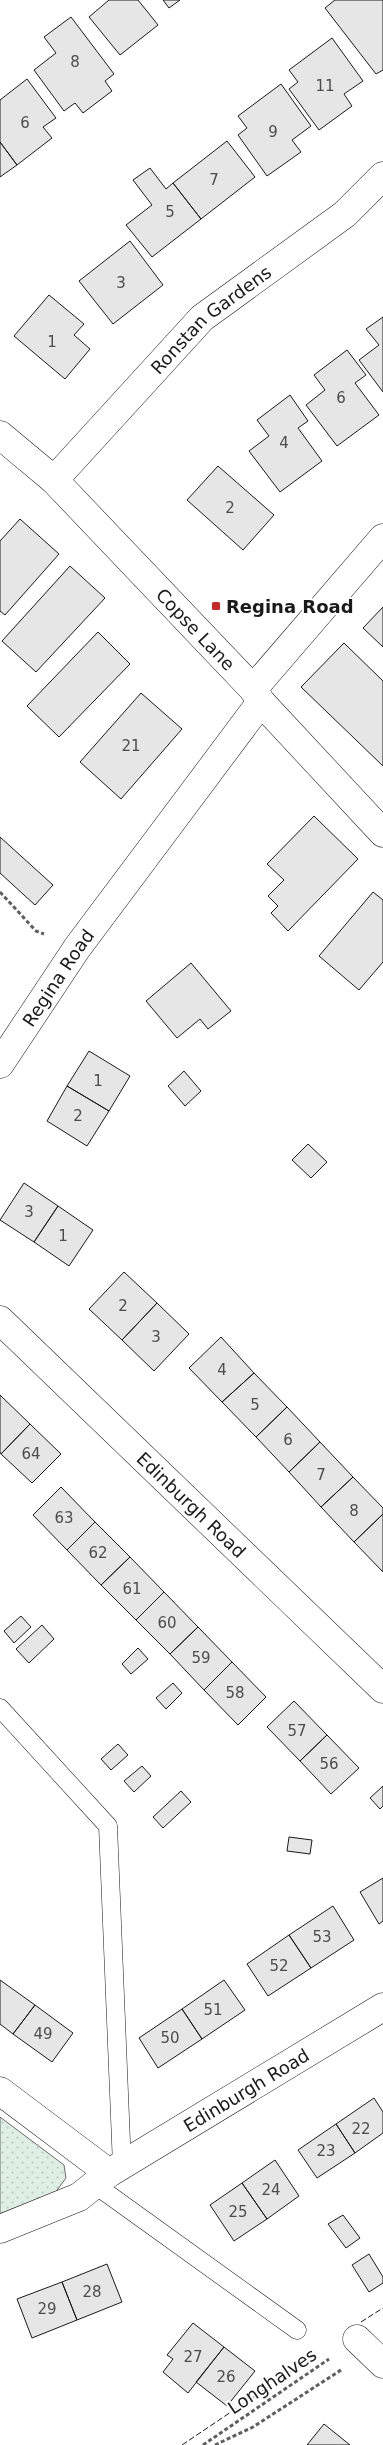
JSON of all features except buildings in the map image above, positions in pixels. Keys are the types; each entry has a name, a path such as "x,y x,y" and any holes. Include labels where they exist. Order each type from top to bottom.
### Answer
{"street":[{"name":"Ronstan Gardens","path":"54,480 202,318 345,214 383,176"},
{"name":"Copse Lane","path":"0,434 54,480 257,695 383,833"},
{"name":"Regina Road","path":"0,1064 77,948 257,695 383,538"},
{"name":"Edinburgh Road","path":"0,1320 383,1689"},
{"name":"Edinburgh Road","path":"0,2229 79,2197 109,2174 383,2008"},
{"path":"0,2091 109,2174"}],"lane":[{"path":"0,1708 108,1826 109,2174 297,2330"}],"path":[{"path":"0,892 36,930 77,948"},
{"path":"215,2445 253,2427 370,2351"},
{"name":"Longhalves","path":"203,2445 370,2351"}],"green space":[{"path":"0,2117 64,2165 66,2178 55,2193 0,2216"}],"fence":[{"path":"361,2322 383,2308"},
{"path":"182,2445 317,2354"}],"place":[{"name":"Regina Road","path":"216,606"}]}
